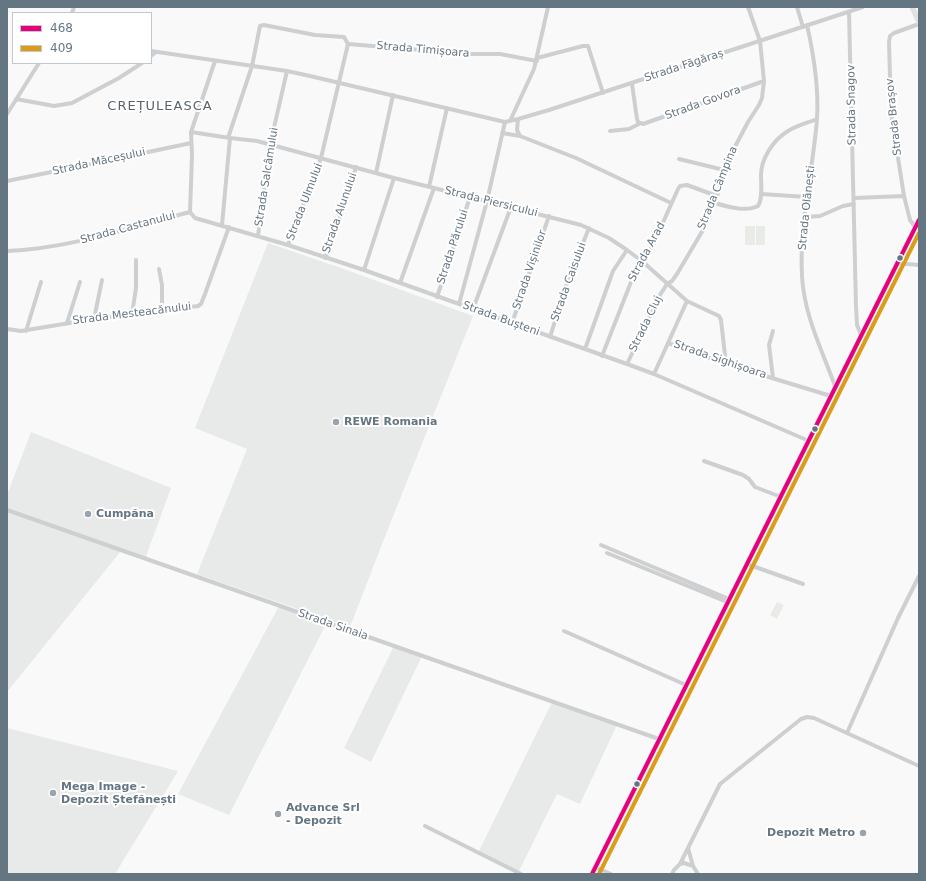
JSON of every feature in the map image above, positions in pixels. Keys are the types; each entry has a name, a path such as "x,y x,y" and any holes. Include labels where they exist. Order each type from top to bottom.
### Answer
{"main road":[{"path":"912,7 919,23"},
{"path":"592,874 919,220"}],"street":[{"path":"459,304 487,201 502,133 534,69 548,7"},
{"name":"Strada Câmpina","path":"667,284 678,274 709,218 728,160 762,98 764,81 760,41 748,7"},
{"name":"Strada Olănești","path":"797,7 805,26 816,72 817,119 802,237 805,303 835,386"},
{"name":"Strada Făgăraș","path":"507,121 518,119 632,84 863,7"},
{"name":"Strada Snagov","path":"849,12 857,325 861,335"},
{"name":"Strada Brașov","path":"915,227 910,220 904,196 891,113 889,42 890,36 894,33 919,23"},
{"path":"222,225 229,138 252,66 259,28 262,25 315,35 344,37 348,44 338,82"},
{"name":"Strada Timișoara","path":"348,44 471,54 500,54 537,60 583,46 588,46 603,93"},
{"path":"153,52 288,71 507,121"},
{"name":"Strada Castanului","path":"7,251 22,251 81,241 190,212 192,155 191,132 215,61"},
{"path":"7,114 38,64"},
{"path":"16,99 54,106 72,103 119,78 140,64"},
{"name":"Strada Salcâmului","path":"258,236 270,145 288,71"},
{"name":"Strada Govora","path":"610,131 629,129 641,123 648,123 764,81"},
{"name":"Strada Ulmului","path":"288,245 321,158 338,82"},
{"path":"632,84 637,119 641,123"},
{"path":"376,173 393,95"},
{"path":"400,283 432,187 447,108"},
{"path":"518,119 517,130 520,136"},
{"path":"715,203 729,207 748,209 757,208 760,203 762,165 764,160 778,140 788,131 817,119"},
{"name":"Strada Piersicului","path":"191,132 257,141 394,178 577,223 627,250 643,262 686,301 716,314 720,318 726,364"},
{"path":"502,133 520,136 576,158 671,204"},
{"name":"Strada Măceșului","path":"7,181 191,143"},
{"path":"679,159 724,170"},
{"name":"Strada Alunului","path":"325,258 356,167"},
{"path":"364,270 394,178"},
{"name":"Strada Arad","path":"602,356 631,282 652,247 680,186 687,185 717,196"},
{"path":"761,194 807,197"},
{"path":"854,198 904,196"},
{"name":"Strada Părului","path":"437,297 470,197"},
{"path":"804,217 820,216 843,206 854,204"},
{"path":"473,309 511,207"},
{"name":"Strada Bușteni","path":"190,212 195,218 288,245 364,270 627,364 654,374 809,441"},
{"name":"Strada Vișinilor","path":"512,323 549,216"},
{"name":"Strada Mesteacănului","path":"7,329 26,331 94,319 195,307 200,304 230,228"},
{"name":"Strada Caisului","path":"550,337 566,286 588,228"},
{"path":"585,349 613,271 627,250"},
{"path":"132,314 136,288 136,260"},
{"path":"896,264 919,265"},
{"path":"159,269 162,285 162,311"},
{"path":"94,319 102,280"},
{"path":"26,331 40,282"},
{"path":"67,323 80,282"},
{"name":"Strada Cluj","path":"627,364 667,284"},
{"name":"Strada Sighișoara","path":"654,374 686,301"},
{"name":"Strada Sighișoara","path":"773,331 769,345 773,378"},
{"name":"Strada Sighișoara","path":"668,342 726,364 831,396"},
{"path":"704,460 742,474 749,479 754,487 781,497"},
{"name":"Strada Sinaia","path":"7,510 659,739"},
{"path":"600,545 728,600"},
{"path":"607,553 728,600"},
{"path":"747,564 803,584"},
{"path":"847,733 898,618 919,576"},
{"path":"564,630 686,685"},
{"path":"672,874 680,864 720,784 801,719 807,717 814,718 919,766"},
{"path":"425,826 520,874"},
{"path":"688,847 693,866 698,874"},
{"path":"680,864 689,864 693,866"},
{"path":"595,867 610,874"}],"shaded area":[{"path":"745,226 755,226 755,245 745,245"},
{"path":"756,226 765,226 765,245 756,245"},
{"path":"268,243 473,316 350,627 197,574 247,449 195,428"},
{"path":"31,432 171,488 145,559 121,551 7,692 7,495"},
{"path":"777,602 784,605 777,619 770,615"},
{"path":"279,606 327,622 229,815 178,794"},
{"path":"394,646 422,656 371,762 344,748"},
{"path":"552,702 617,725 580,804 557,794 518,873 478,853"},
{"path":"7,728 178,771 115,874 7,874"}],"transit line":[{"name":"468","path":"592,874 919,220"},
{"name":"409","path":"599,874 919,233"}],"place":[{"name":"REWE Romania","path":"336,422"},
{"name":"Cumpăna","path":"88,514"},
{"name":"Mega Image - Depozit Ștefănești","path":"53,793"},
{"name":"Advance Srl - Depozit","path":"278,814"},
{"name":"Depozit Metro","path":"863,833"}],"district":[{"name":"CREȚULEASCA","path":"160,107"}]}
